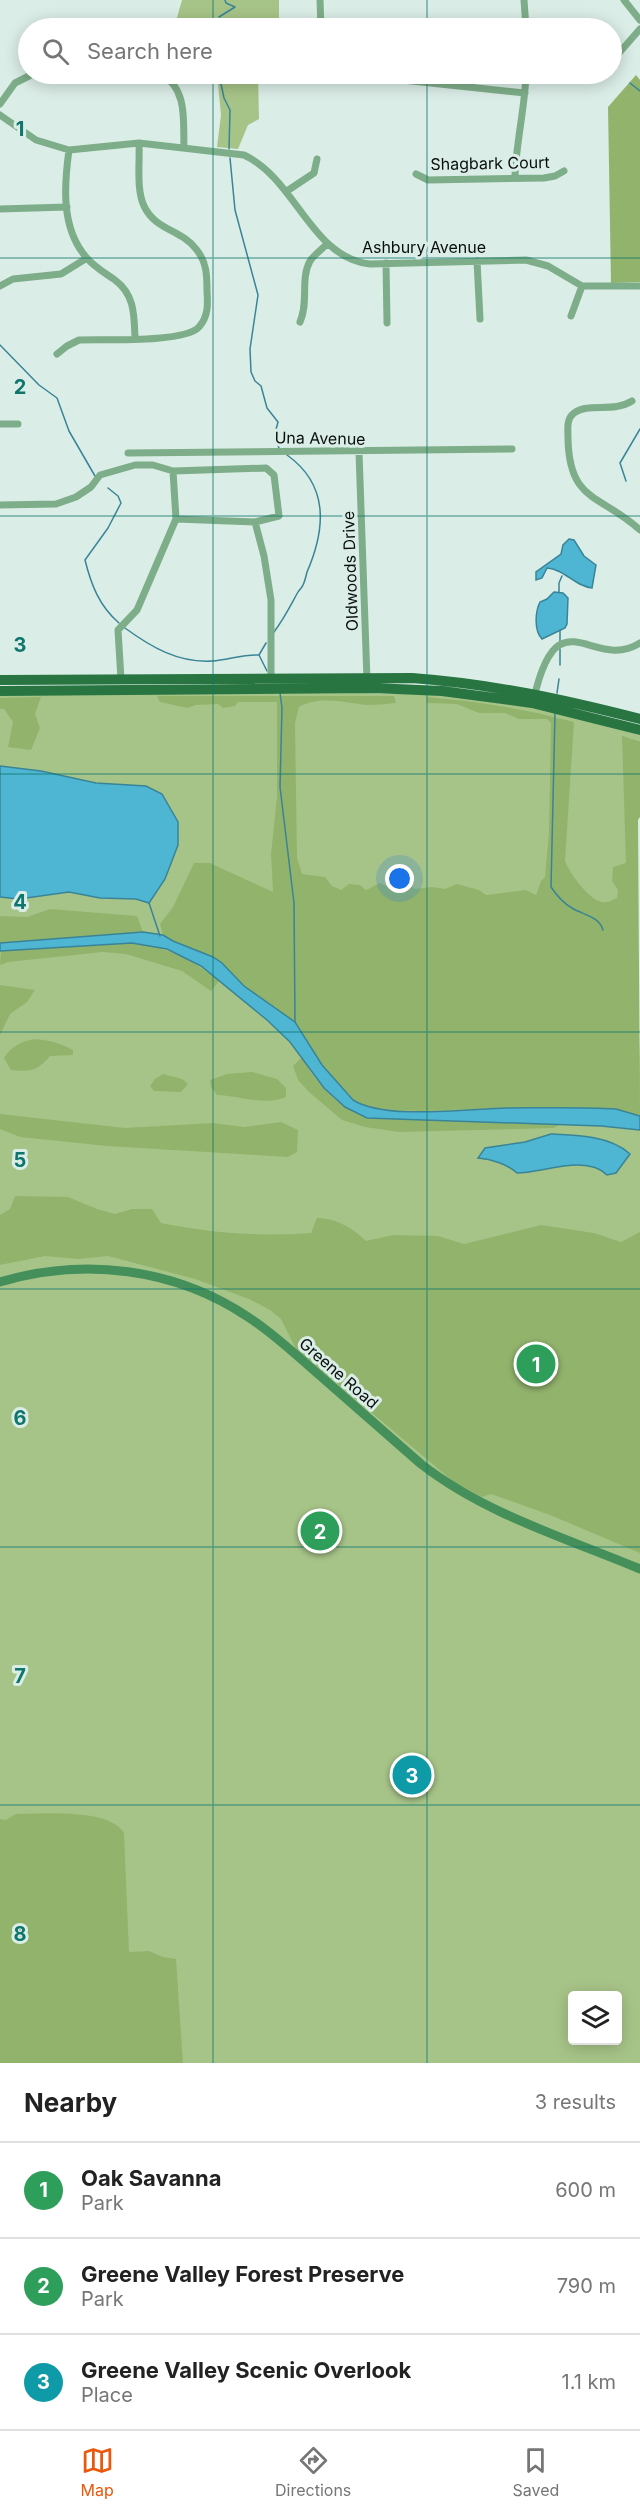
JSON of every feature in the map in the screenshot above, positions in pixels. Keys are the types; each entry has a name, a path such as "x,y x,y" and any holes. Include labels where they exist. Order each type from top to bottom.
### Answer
{"main road":[{"path":"0,680 271,678 368,683"},
{"path":"0,691 460,682 533,699 640,719"},
{"path":"533,699 640,730"}],"street":[{"path":"320,0 321,18"},
{"path":"524,0 525,18"},
{"path":"624,0 640,20"},
{"path":"622,50 640,29"},
{"path":"0,104 18,82"},
{"path":"174,84 181,99 184,147"},
{"path":"440,84 525,93"},
{"path":"515,177 525,84"},
{"name":"Ashbury Avenue","path":"0,115 36,140 69,150 139,143 244,155 260,162 287,191 327,243 352,260 364,263 516,260 540,263 582,286 640,286"},
{"path":"57,354 66,346 79,340 188,335 199,328 206,316 207,274 201,256 195,246 153,220 143,204 139,143"},
{"path":"69,150 66,207 72,233 87,258 123,286 129,295 134,314 135,338"},
{"path":"287,191 314,172 317,159"},
{"name":"Shagbark Court","path":"416,174 428,180 549,177 564,171"},
{"path":"0,209 66,207"},
{"path":"300,322 306,310 306,278 310,261 327,243"},
{"path":"0,286 13,279 61,274 87,258"},
{"path":"477,261 480,320"},
{"path":"386,263 387,323"},
{"path":"571,316 582,286"},
{"path":"632,401 620,407 582,409 571,415 568,423 568,450 574,477 584,491 640,530"},
{"path":"0,424 18,424"},
{"name":"Una Avenue","path":"128,453 512,449"},
{"name":"Oldwoods Drive","path":"359,452 368,683"},
{"path":"0,505 56,504 76,497 91,487 100,475 135,465 153,465 173,471 266,468 274,475 279,516 255,522 176,519"},
{"path":"121,679 118,630 137,610 176,519 173,471"},
{"path":"255,522 264,556 271,600 271,678"},
{"path":"533,699 544,661 559,646 578,642 621,650 640,643"},
{"name":"Greene Road","path":"0,1282 59,1269 103,1269 156,1276 207,1294 241,1312 266,1329 447,1484 503,1512 640,1569"}],"green space":[{"path":"182,0 279,0 279,18 177,18"},
{"path":"636,75 640,80 640,282 611,283 608,107"},
{"path":"218,84 258,84 259,119 248,125 238,149 217,147 221,115"},
{"path":"0,693 442,695 549,710 640,735 640,741 629,738 640,1067 640,2063 0,2063"},
{"path":"157,696 394,696 396,703 367,705 315,701 299,707 295,723 297,858 302,874 325,877 332,886 341,890 349,884 360,885 366,890 380,883 388,887 389,879 398,874 415,889 432,887 445,889 457,884 479,890 486,895 526,890 536,895 545,877 549,832 551,723 547,719 519,719 505,713 479,713 457,704 427,703 426,697 500,706 574,722 565,861 584,889 594,899 602,902 617,898 618,890 612,881 613,867 626,863 622,736 640,741 640,817 638,820 640,1116 506,1108 419,1111 374,1109 359,1104 322,1065 299,1028 291,1021 244,986 213,957 163,935 160,924 173,907 194,863 210,863 273,892 271,854 277,797 277,702 238,702 235,706 223,708 218,704 196,705 187,708 160,702"},
{"path":"41,697 35,714 40,728 31,750 8,747 13,722 4,709 0,709 0,698"},
{"path":"50,909 137,916 143,932 0,943 0,916 27,917"},
{"path":"132,943 156,947 178,955 219,981 211,991 182,971 126,954 103,952 8,962 0,965 1,951"},
{"path":"0,985 35,990 27,1002 10,1014 0,1035"},
{"path":"34,1039 64,1045 73,1050 73,1055 50,1056 33,1069 11,1070 4,1058 17,1045"},
{"path":"302,1057 307,1067 329,1093 347,1108 367,1118 561,1124 554,1128 399,1132 365,1127 342,1120 298,1080 293,1066"},
{"path":"252,1072 277,1079 286,1088 286,1097 269,1101 252,1100 217,1095 211,1087 210,1080 227,1074"},
{"path":"163,1074 182,1079 188,1084 181,1092 154,1091 150,1086"},
{"path":"0,1114 125,1128 213,1123 244,1127 281,1122 298,1130 297,1152 288,1157 107,1146 20,1137 0,1129"},
{"path":"15,1196 68,1197 115,1214 132,1209 152,1209 161,1223 236,1233 274,1235 311,1233 317,1218 324,1218 344,1225 366,1241 393,1235 438,1236 464,1244 541,1225 594,1233 621,1242 640,1232 640,1553 550,1515 491,1494 482,1497 454,1482 296,1349 281,1319 270,1310 249,1299 195,1279 108,1256 78,1259 45,1256 0,1265 0,1215 10,1209"},
{"path":"58,1813 90,1816 105,1819 124,1833 129,1952 149,1951 176,1959 183,2063 0,2063 0,1819 6,1820 16,1814"}],"water":[{"path":"569,539 574,540 584,556 596,565 592,588 581,585 559,571 547,568 542,578 536,580 536,572 561,554 563,545"},
{"path":"554,592 563,593 568,598 567,624 565,628 542,639 539,636 536,621 537,611 540,602"},
{"path":"0,766 41,771 96,783 146,786 162,794 178,822 178,845 165,879 149,903 136,899 100,898 69,892 19,899 0,897"},
{"path":"143,932 163,935 222,963 244,986 295,1022 322,1065 353,1100 367,1106 405,1112 506,1108 616,1109 640,1116 640,1130 601,1126 367,1118 345,1107 324,1088 290,1042 267,1020 201,966 167,949 132,943 0,951 0,943"},
{"path":"551,1134 604,1140 630,1154 616,1173 607,1175 598,1169 576,1165 517,1173 499,1162 478,1158 485,1148 525,1142"}],"waterway":[{"path":"219,17 235,7 226,3 225,0"},
{"path":"630,83 640,91"},
{"path":"221,84 230,110 229,149"},
{"path":"230,158 235,210 258,295 250,349 251,372 255,381 261,386 267,408 278,422 274,437 279,448"},
{"path":"0,345 39,385 57,398 69,431 95,476"},
{"path":"626,481 620,463 640,429"},
{"path":"274,632 304,583 318,539 320,524 320,508 311,480 287,455"},
{"path":"108,488 118,496 121,503 108,528 85,560 97,594 106,609 119,623"},
{"path":"559,592 562,576"},
{"path":"125,628 155,647 188,659 212,661 259,655"},
{"path":"560,630 560,641"},
{"path":"266,643 259,655 267,671"},
{"path":"560,649 560,665"},
{"path":"557,693 559,679"},
{"path":"280,693 282,708 280,787 294,903 295,1022"},
{"path":"555,713 551,887 566,904 594,919 603,930"},
{"path":"149,903 160,936"}],"place":[{"name":"Oak Savanna","path":"536,1364"},
{"name":"Greene Valley Forest Preserve","path":"320,1531"},
{"name":"Greene Valley Scenic Overlook","path":"412,1775"}]}
